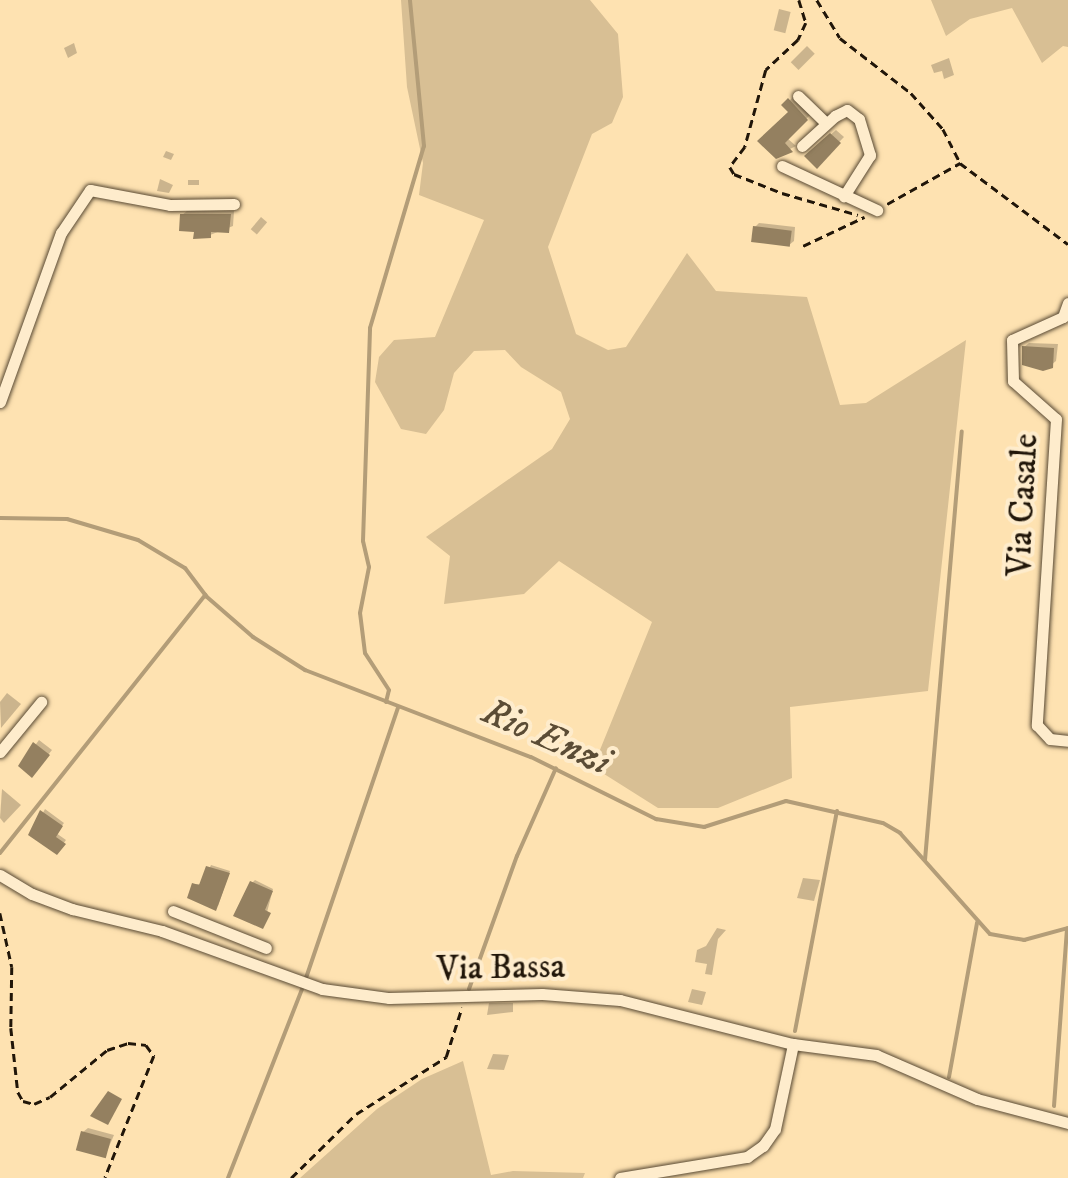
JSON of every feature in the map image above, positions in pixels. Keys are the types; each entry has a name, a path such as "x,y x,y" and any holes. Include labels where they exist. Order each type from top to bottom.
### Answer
{"street":[{"path":"798,96 825,122"},
{"path":"802,146 825,122 847,110 859,119 870,142 868,164 844,196"},
{"path":"782,166 877,210"},
{"path":"0,402 62,233 90,190 170,205 234,204"},
{"name":"Via Casale","path":"1068,303 1064,317 1012,340 1013,381 1056,419 1036,725 1050,739 1068,741"},
{"path":"0,752 41,702"},
{"name":"Via Bassa","path":"0,875 32,894 72,909 162,931 304,984 372,997 604,997 793,1044 896,1060 978,1099 1068,1123"},
{"path":"174,911 266,948"},
{"path":"212,948 220,930"},
{"path":"620,1178 748,1157 763,1146 774,1130 793,1044"}],"path":[{"path":"817,0 840,38 910,93 943,129 960,163 1068,244"},
{"path":"803,246 865,217"},
{"path":"0,913 12,967 11,1028 18,1092 23,1100 34,1104 50,1097 107,1050 128,1043 146,1046 154,1056 105,1178"},
{"path":"290,1178 356,1114 446,1058 465,996"}],"shaded area":[{"path":"401,0 590,0 618,34 623,97 612,123 592,134 548,247 576,334 608,350 626,347 687,253 716,291 807,297 840,405 866,403 966,340 928,691 790,707 792,778 718,808 658,808 593,767 652,622 559,561 524,594 444,604 450,556 426,537 552,449 570,419 561,392 521,367 505,350 474,351 454,373 444,410 426,434 401,429 375,382 379,357 394,340 435,337 484,220 419,195 423,163 407,87"},
{"path":"931,0 1068,0 1068,47 1063,46 1042,63 1012,8 970,19 946,36"},
{"path":"463,1061 491,1175 513,1171 585,1173 583,1178 300,1178 377,1109 422,1079"}],"building":[{"path":"788,98 808,120 785,143 793,152 776,159 757,141 788,112 781,105"},
{"path":"830,133 841,143 817,169 804,156"},
{"path":"180,214 231,214 229,233 211,232 211,238 193,239 194,232 179,231"},
{"path":"753,226 792,231 790,247 751,242"},
{"path":"1022,346 1054,348 1053,368 1043,371 1022,365"},
{"path":"33,742 50,755 32,778 18,766"},
{"path":"40,810 63,826 56,837 66,844 57,855 28,835"},
{"path":"206,866 230,873 216,911 187,898 192,883 199,885"},
{"path":"250,881 273,891 265,910 271,913 263,929 233,916"},
{"path":"108,1091 122,1099 108,1125 90,1116"},
{"path":"81,1131 111,1139 106,1158 76,1150"}],"waterway":[{"path":"386,702 389,690 365,653 360,613 369,567 363,541 370,328 424,146 410,0"},
{"path":"925,860 962,432"},
{"name":"Rio Enzi","path":"0,518 67,519 138,540 185,568 207,597 253,637 305,670 531,757 656,819 704,827 786,801 883,823 900,833 990,934 1024,940 1068,928"},
{"path":"0,853 205,595"},
{"path":"306,978 398,708"},
{"path":"469,989 517,856 556,768"},
{"path":"795,1031 837,811"},
{"path":"949,1077 977,923"},
{"path":"1054,1106 1067,928"},
{"path":"228,1178 303,987"}]}
